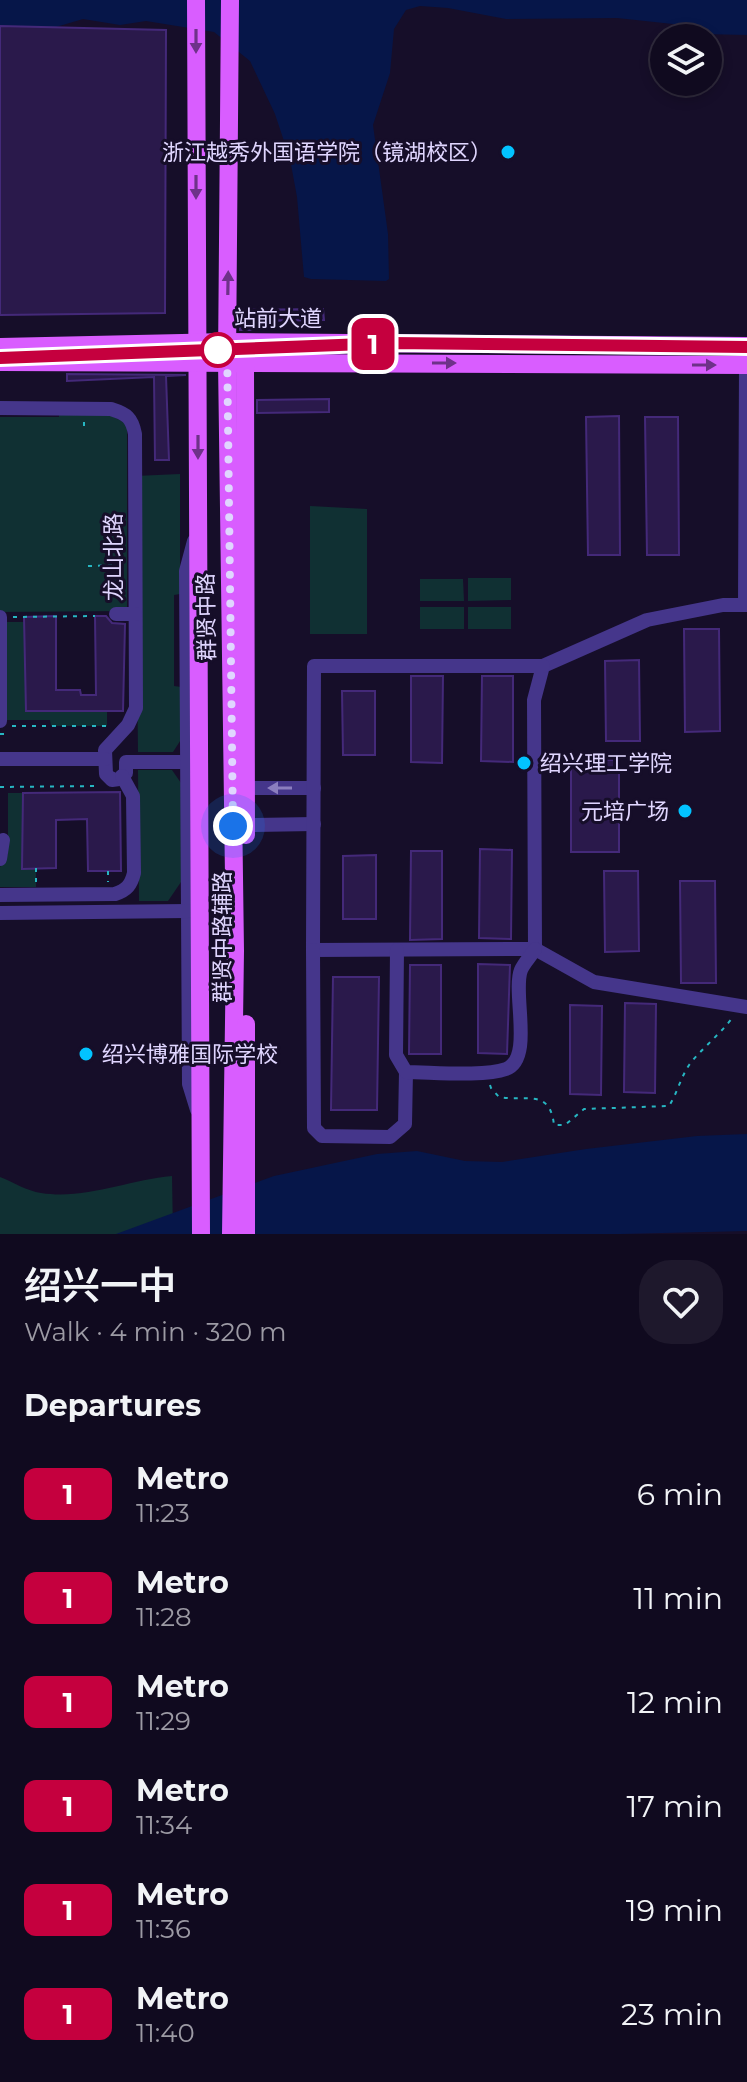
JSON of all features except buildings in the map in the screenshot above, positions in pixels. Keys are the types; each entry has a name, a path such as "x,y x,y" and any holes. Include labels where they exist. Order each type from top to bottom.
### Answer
{"main road":[{"name":"群贤中路","path":"196,0 201,1234"},
{"name":"群贤中路","path":"230,0 227,342 236,362 235,951 238,1174 231,1234"},
{"name":"站前大道","path":"0,362 197,352 227,342 747,346"},
{"name":"站前大道","path":"0,347 197,352 236,362 747,365"},
{"name":"群贤中路辅路","path":"236,362 246,788 238,1174"},
{"path":"238,1174 246,1234"}],"street":[{"path":"397,950 396,1055 406,1072 405,1124 390,1137 322,1136 314,1128 314,666 543,666 647,620 723,605 746,605 747,365"},
{"name":"龙山北路","path":"0,408 111,409 124,413 132,420 135,434 136,708 117,740 112,741 105,750 105,759"},
{"path":"198,525 186,571 189,1084 201,1123"},
{"path":"116,614 135,614"},
{"path":"0,617 0,721"},
{"path":"406,1072 490,1071 507,1069 517,1060 520,971 535,949 534,700 543,666"},
{"path":"0,895 115,894 125,891 132,883 133,796 124,769 125,746 117,740"},
{"path":"0,759 105,759 106,774 112,780 124,769 187,762"},
{"path":"246,788 314,788"},
{"path":"246,825 314,824"},
{"path":"0,859 3,840"},
{"path":"0,913 188,911"},
{"path":"313,950 535,949 594,982 744,1007"}],"path":[{"path":"88,566 135,565"},
{"path":"24,617 95,616"},
{"path":"0,734 7,734 7,726 107,726"},
{"path":"0,787 108,786"},
{"path":"490,1071 491,1088 499,1097 537,1098 547,1103 554,1125 565,1125 584,1109 669,1106 691,1062 744,1007"}],"green space":[{"path":"59,414 110,415 127,424 127,611 0,612 0,417 59,417"},
{"path":"180,474 180,594 174,595 174,686 181,687 182,738 173,752 138,752 135,476"},
{"path":"310,506 367,509 367,634 310,634"},
{"path":"468,578 511,578 511,600 468,601"},
{"path":"420,579 463,579 464,601 420,601"},
{"path":"420,607 464,607 464,629 420,629"},
{"path":"468,607 511,607 511,629 468,629"},
{"path":"5,622 24,622 26,711 107,711 107,726 51,726 50,720 5,720"},
{"path":"138,770 172,770 181,783 181,882 168,901 139,901"},
{"path":"8,793 23,793 36,868 36,887 0,887 0,867 8,854"},
{"path":"172,1176 173,1234 0,1234 0,1177 41,1193 74,1194"}],"shaded area":[{"path":"0,0 747,0 747,35 722,34 722,24 673,24 617,18 506,19 420,6 406,10 394,29 390,73 373,125 388,234 389,279 386,281 304,277 297,197 290,159 275,114 250,61 214,32 146,21 120,25 83,19 56,27 19,30 0,26"},
{"path":"747,1134 747,1231 621,1234 116,1234 274,1176 377,1154 417,1151 465,1161 502,1162 697,1136"}],"metro line":[{"name":"1","path":"0,358 391,343 747,347"}],"place":[{"name":"浙江越秀外国语学院（镜湖校区）","path":"508,152"},
{"name":"绍兴理工学院","path":"524,763"},
{"name":"元培广场","path":"685,811"},
{"name":"绍兴博雅国际学校","path":"86,1054"}],"route":[{"path":"218,350 227,342 233,826"}]}
